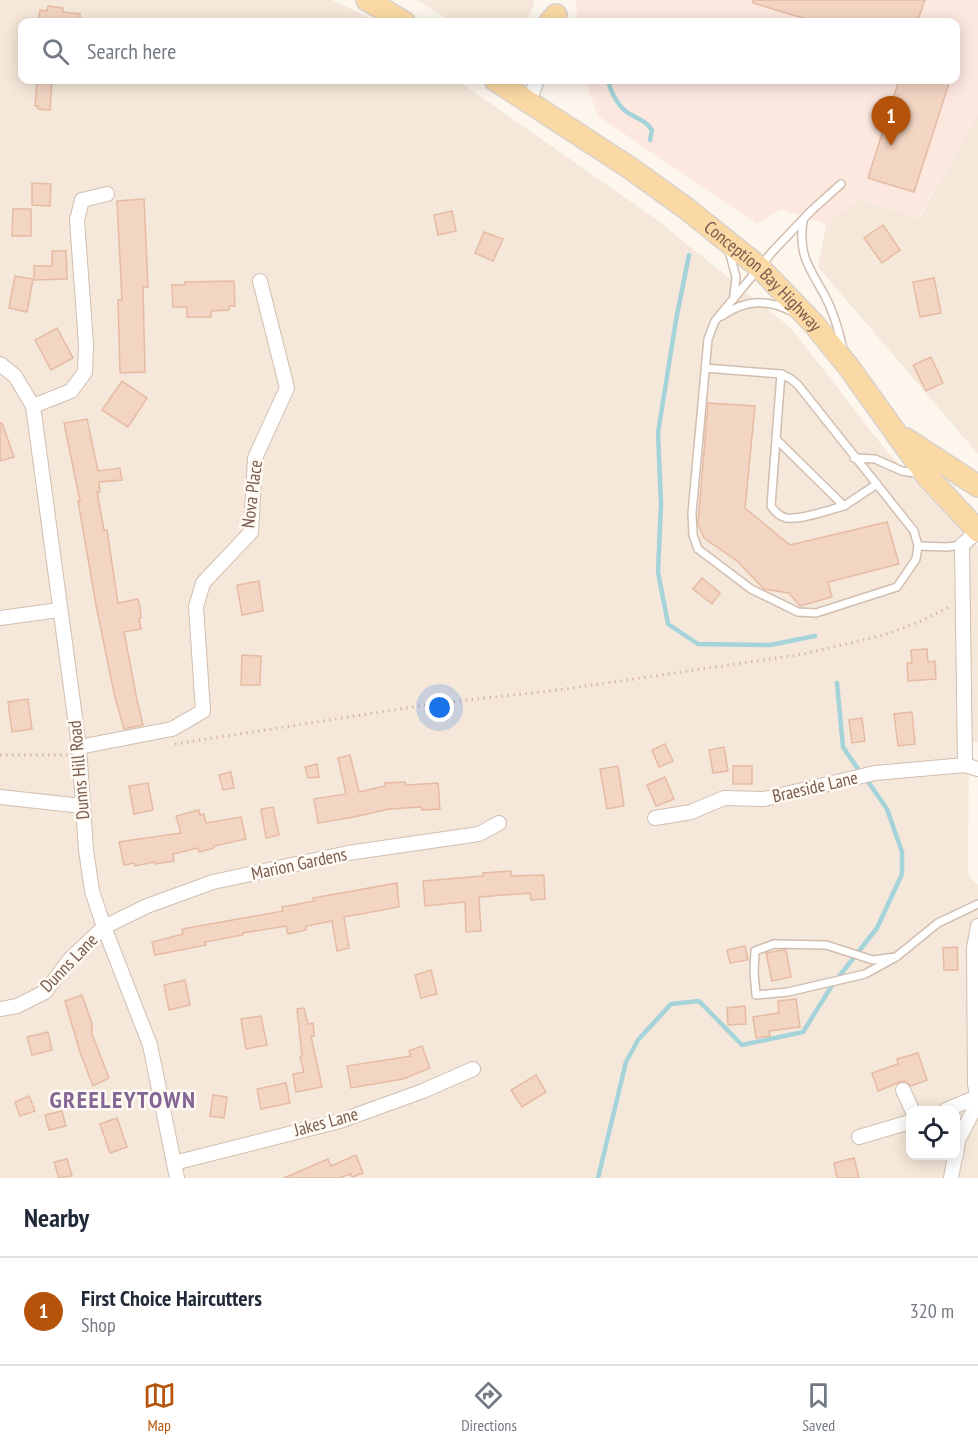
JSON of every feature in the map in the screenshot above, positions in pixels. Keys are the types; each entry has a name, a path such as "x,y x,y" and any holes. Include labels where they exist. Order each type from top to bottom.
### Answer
{"main road":[{"path":"367,0 398,18"},
{"name":"Conception Bay Highway","path":"501,84 630,168 719,233 759,267 813,323 848,366 973,536"},
{"path":"896,433 978,486"}],"street":[{"path":"529,102 536,84"},
{"path":"33,406 72,391 85,372 86,344 77,220 82,200 107,195"},
{"name":"Nova Place","path":"79,751 172,729 203,711 196,607 203,583 251,532 255,458 286,388 260,281"},
{"name":"Dunns Hill Road","path":"0,364 15,376 33,406 79,751 82,806 92,891 150,1045 177,1178"},
{"path":"971,767 963,600 973,536"},
{"path":"0,618 59,610"},
{"name":"Braeside Lane","path":"655,818 691,812 724,798 764,799 875,773 971,767"},
{"path":"0,797 82,806"},
{"name":"Marion Gardens","path":"104,927 147,906 213,882 348,853 478,834 499,823"},
{"path":"960,1136 978,1100 975,1084 974,948 978,926"},
{"name":"Dunns Lane","path":"0,1008 17,1006 45,992 71,958 104,927"},
{"name":"Jakes Lane","path":"174,1163 340,1121 423,1091 473,1069"},
{"path":"903,1090 910,1106"},
{"path":"959,1106 978,1100"},
{"path":"859,1137 906,1123"},
{"path":"951,1178 955,1160"}],"lane":[{"path":"705,368 781,374 798,385 914,531 918,546 916,559 897,587 816,613 798,612 751,589 698,549 693,535 692,513 705,368 708,339 715,321 759,267 812,210 841,184"},
{"path":"803,221 801,237 806,265 825,296 836,321 848,366"},
{"path":"719,233 732,256 736,277 734,297"},
{"path":"715,321 735,306 766,303 813,323"},
{"path":"781,374 771,506 777,514 787,518 797,517 844,506 877,484"},
{"path":"776,439 844,506"},
{"path":"854,458 875,459 902,471 927,475"},
{"path":"918,546 947,547 973,536"},
{"path":"896,957 873,960 826,945 774,944 755,951 756,994 788,992 864,974 896,957 938,923 978,904"}],"path":[{"path":"168,745 432,704 566,689 804,654 884,635 921,621 963,600"},
{"path":"0,755 79,751"}],"shaded area":[{"path":"0,0 332,0 368,18 18,18 18,84 463,84 657,220 791,328 888,453 978,546 978,742 969,742 968,875 978,885 978,1178 0,1178"},
{"path":"417,0 534,0 528,18 446,18"},
{"path":"576,0 978,0 978,114 918,218 860,199 826,224 781,209 757,224 598,116 586,84 960,84 960,18 577,18"},
{"path":"978,114 978,454 818,267 826,224 859,199 919,218"}],"building":[{"path":"753,0 925,0 918,18 803,18 753,3"},
{"path":"48,6 63,8 63,12 80,14 80,18 39,18 40,10 47,11"},
{"path":"37,84 52,84 50,110 38,109 38,106 35,106"},
{"path":"898,84 949,84 914,192 868,178"},
{"path":"32,183 51,184 50,206 32,205"},
{"path":"144,199 148,287 143,287 145,372 120,373 118,300 122,300 117,201"},
{"path":"13,209 31,209 31,236 12,236"},
{"path":"452,211 456,231 438,235 434,215"},
{"path":"883,225 900,250 882,263 864,238"},
{"path":"484,232 503,239 493,261 475,253"},
{"path":"52,251 66,251 67,279 34,280 34,266 52,266"},
{"path":"15,276 33,279 27,312 9,308"},
{"path":"934,278 941,313 920,317 913,282"},
{"path":"234,281 235,306 229,306 229,310 211,311 211,317 187,317 187,307 173,307 172,285 185,285 185,282"},
{"path":"57,328 73,358 51,370 35,340"},
{"path":"931,357 943,383 926,391 913,365"},
{"path":"122,381 147,398 128,427 102,410"},
{"path":"708,403 755,406 745,508 790,545 887,522 899,564 828,582 832,597 800,606 789,593 764,589 737,561 704,538 698,524"},
{"path":"87,419 98,471 120,468 122,480 99,482 100,492 97,492 104,530 107,530 118,603 138,599 140,607 141,629 124,632 143,725 124,729 114,693 96,605 78,501 80,501 64,423"},
{"path":"0,423 2,423 14,457 0,461"},
{"path":"702,578 720,593 712,604 693,589"},
{"path":"259,581 263,611 242,615 237,585"},
{"path":"927,649 928,662 935,661 936,679 908,681 907,663 912,663 911,650"},
{"path":"242,655 261,656 260,685 241,685"},
{"path":"28,699 32,729 12,732 8,702"},
{"path":"912,712 915,744 898,746 894,714"},
{"path":"862,718 865,741 852,743 849,720"},
{"path":"665,744 673,761 659,767 652,750"},
{"path":"724,747 728,771 713,773 709,750"},
{"path":"350,755 359,792 385,786 385,783 405,782 406,785 438,783 440,809 422,810 421,807 389,809 318,823 314,799 346,794 338,758"},
{"path":"317,764 319,777 308,778 305,767"},
{"path":"618,766 624,806 607,809 600,769"},
{"path":"733,766 752,766 752,784 733,784"},
{"path":"231,772 234,788 223,790 219,775"},
{"path":"665,777 674,799 656,806 647,785"},
{"path":"148,783 153,810 134,814 129,786"},
{"path":"273,807 279,835 266,838 261,809"},
{"path":"199,810 200,815 204,814 206,823 241,817 246,839 199,852 198,848 173,854 174,861 135,866 134,863 124,865 119,842 181,833 176,816"},
{"path":"511,871 511,876 544,875 545,899 531,900 530,893 479,897 481,931 466,932 465,902 425,906 423,881 483,876 483,873"},
{"path":"397,883 399,907 344,917 349,948 337,951 332,921 306,926 306,930 288,934 286,926 243,933 243,935 205,942 206,945 155,955 152,942 183,934 182,929 283,911 282,907 314,901 313,898"},
{"path":"745,946 748,960 730,963 727,950"},
{"path":"957,947 958,970 944,970 943,948"},
{"path":"786,950 791,977 772,981 766,953"},
{"path":"431,970 437,994 421,998 415,975"},
{"path":"185,980 190,1005 169,1010 164,985"},
{"path":"82,995 92,1024 92,1034 109,1078 93,1086 65,1001"},
{"path":"796,999 800,1027 769,1031 770,1036 756,1038 753,1017 779,1013 778,1001"},
{"path":"745,1006 746,1024 728,1025 727,1008"},
{"path":"304,1008 308,1024 313,1023 314,1036 311,1036 322,1087 296,1092 293,1074 304,1072 300,1057 302,1056 297,1009"},
{"path":"261,1016 267,1045 246,1049 241,1019"},
{"path":"48,1032 52,1050 32,1055 27,1037"},
{"path":"422,1046 430,1068 403,1079 351,1088 347,1066 411,1056 409,1051"},
{"path":"918,1053 927,1080 911,1086 904,1081 878,1091 872,1073 898,1064 897,1059"},
{"path":"536,1075 546,1092 522,1107 511,1090"},
{"path":"286,1083 290,1103 261,1109 257,1089"},
{"path":"213,1095 227,1097 224,1118 210,1116"},
{"path":"29,1096 35,1111 20,1116 15,1102"},
{"path":"62,1111 66,1126 49,1130 45,1115"},
{"path":"117,1118 127,1147 110,1153 100,1124"},
{"path":"356,1155 363,1173 352,1177 351,1174 339,1178 284,1178 328,1159 331,1166"},
{"path":"854,1158 859,1178 837,1178 834,1163"},
{"path":"67,1159 72,1176 59,1178 54,1162"}],"waterway":[{"path":"609,84 621,106 650,127 652,130 650,140"},
{"path":"689,255 658,433 661,504 658,572 668,624 698,644 770,645 815,636"},
{"path":"837,683 843,747 858,769"},
{"path":"598,1178 626,1062 638,1040 671,1004 699,1001 742,1045 803,1032 833,984 877,928 902,874 902,852 887,809 869,783"}],"place":[{"name":"First Choice Haircutters","path":"891,146"}],"district":[{"name":"GREELEYTOWN","path":"123,1100"}]}
